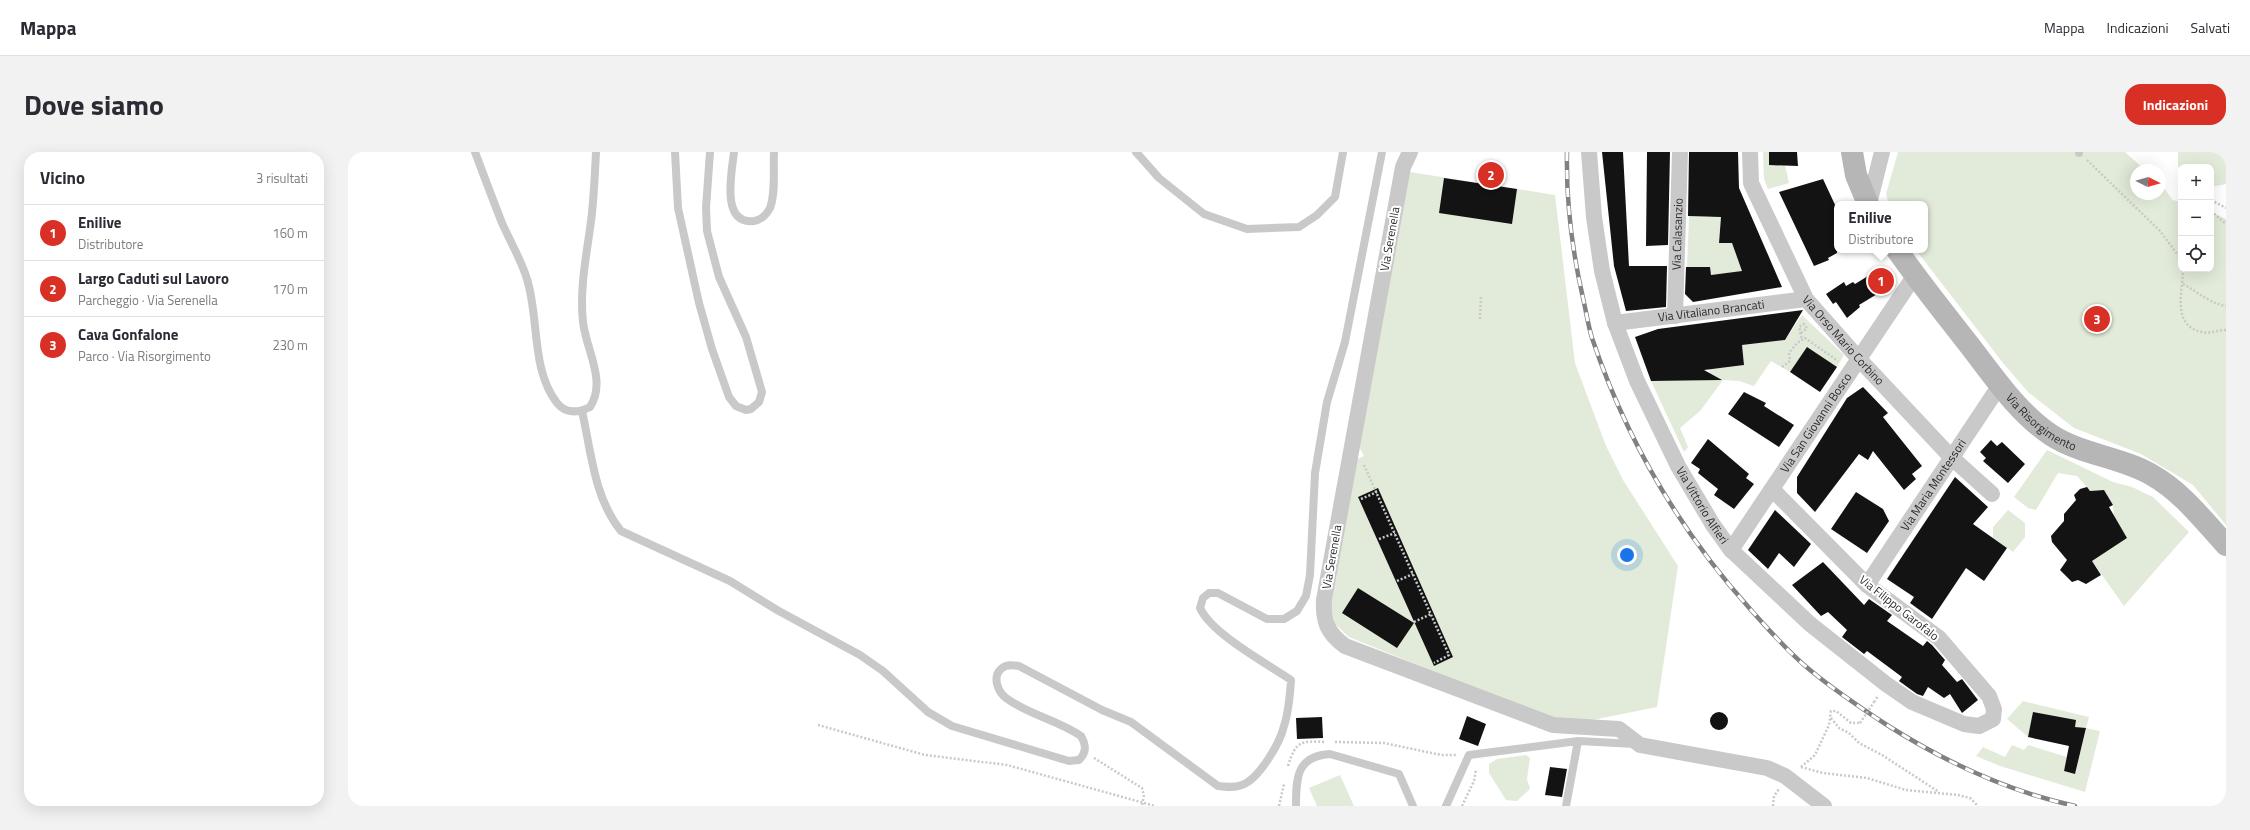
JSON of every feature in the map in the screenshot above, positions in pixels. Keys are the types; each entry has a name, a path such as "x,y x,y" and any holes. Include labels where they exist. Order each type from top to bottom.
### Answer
{"main road":[{"path":"1852,152 1856,175 1867,201"},
{"name":"Via Risorgimento","path":"1899,253 2000,385 2051,434 2067,443 2135,467 2166,483 2181,496 2226,545"}],"street":[{"name":"Via Serenella","path":"1410,152 1403,167 1324,600 1323,616 1327,629 1334,638 1345,646 1553,725 1619,728 1640,745"},
{"name":"Via Vittorio Alfieri","path":"1589,152 1594,217 1602,271 1615,323 1637,381 1678,466 1713,525 1731,550 1810,624 1869,671 1912,702 1964,724 1979,726 1993,719"},
{"name":"Via Calasanzio","path":"1675,316 1680,152"},
{"name":"Via Orso Mario Corbino","path":"1750,152 1751,183 1806,299 1859,359 1951,457 1992,494"},
{"path":"1869,201 1882,152"},
{"name":"Via San Giovanni Bosco","path":"1731,550 1915,275"},
{"name":"Via Vitaliano Brancati","path":"1615,323 1806,299"},
{"name":"Via Maria Montessori","path":"1867,585 2000,385"},
{"name":"Via Filippo Garofalo","path":"1772,489 1867,585 1939,638 1989,696 1994,709 1993,719"},
{"path":"1640,745 1767,768 1785,776 1824,806"}],"lane":[{"path":"475,152 503,224 526,275 531,292 543,373 558,403 565,410 574,412 582,411 590,407 597,391 597,380 584,336 582,301 595,189 596,152"},
{"path":"675,152 678,208 701,309 729,397 736,406 746,410 751,409 759,402 762,392 746,337 719,277 710,244 706,208 710,152"},
{"path":"734,152 731,205 738,216 750,221 762,218 770,208 774,152"},
{"path":"1136,152 1159,178 1204,214 1247,229 1299,227 1316,215 1334,197 1342,152"},
{"path":"582,411 602,500 612,520 622,531 730,580 777,610 860,655 883,671 928,712 952,726 1069,761 1079,760 1085,752 1084,741 1075,732 1006,698 998,687 997,676 1000,670 1005,666 1019,666 1102,710 1131,722 1218,786 1229,788 1242,785 1257,775 1273,750 1284,728 1289,706 1291,680 1223,634 1205,619 1200,608 1203,598 1209,593 1218,593 1267,619 1284,619 1297,611 1306,596 1310,575 1315,473 1327,402 1345,342 1382,152"},
{"path":"1446,806 1469,755 1578,741 1640,745"},
{"path":"1566,806 1578,741"},
{"path":"1296,806 1300,771 1306,760 1318,755 1330,754 1399,774 1413,806"}],"path":[{"path":"2079,152 2155,226 2178,254"},
{"path":"2214,202 2226,208"},
{"path":"2214,214 2226,224"},
{"path":"2184,272 2180,302 2182,317 2188,326 2200,332 2212,333 2226,330"},
{"path":"2183,284 2202,297 2226,306"},
{"path":"1480,319 1481,296"},
{"path":"1802,333 1802,340"},
{"path":"1782,367 1790,361 1789,353 1805,338 1840,362"},
{"path":"1362,461 1449,655 1434,662"},
{"path":"1361,499 1377,492"},
{"path":"1379,539 1395,533"},
{"path":"1397,581 1413,574"},
{"path":"1414,622 1431,614"},
{"path":"1785,776 1801,767 1815,754 1831,718 1831,711 1836,711 1851,723 1860,723 1874,702"},
{"path":"1831,718 1839,728 1848,733 1859,743 1882,755 1939,793"},
{"path":"818,725 926,755 1007,765 1155,806"},
{"path":"1085,752 1142,788 1144,803 1142,806"},
{"path":"1462,806 1474,781 1478,754"},
{"path":"1801,767 1823,773 1867,778 1906,790 1970,798 1978,806"}],"green space":[{"path":"1763,152 1769,152 1770,165 1785,165 1789,183 1768,189 1764,179"},
{"path":"1898,152 2125,152 2138,164 2130,164 2130,200 2166,200 2166,191 2173,200 2178,201 2178,272 2214,272 2214,213 2226,219 2226,525 2193,485 2141,454 2074,428 2028,392 2003,363 1918,253 1928,253 1928,201 1888,201 1886,194"},
{"path":"2178,152 2226,152 2226,184 2214,186 2214,164 2178,164"},
{"path":"1410,172 1555,195 1575,363 1606,446 1623,480 1678,566 1657,707 1592,720 1545,717 1349,637 1335,624 1331,607 1357,459 1364,456 1359,447"},
{"path":"1712,188 1721,217 1719,243 1732,243 1739,263 1767,252 1770,258 1744,265 1744,271 1711,275 1709,267 1687,267 1689,216 1711,217"},
{"path":"1802,315 1844,355 1837,367 1790,372 1771,361 1754,386 1739,381 1723,380 1700,411 1680,428 1688,447 1684,452 1651,381 1710,380 1708,352 1720,349 1721,368 1744,365 1742,345 1785,340"},
{"path":"2047,450 2113,482 2132,487 2153,497 2189,532 2124,606 2092,561 2127,538 2114,517 2113,505 2104,490 2090,491 2077,476 2058,473 2036,510 2028,508 2014,497"},
{"path":"2008,510 2025,523 2025,537 2013,552 1993,538 1993,527"},
{"path":"2023,701 2089,717 2086,728 2100,731 2085,792 2000,766 1976,756 1983,747 2005,757 2012,745 2024,750 2028,745 2067,757 2064,771 2075,774 2086,729 2075,727 2034,712 2028,737 2007,719"},
{"path":"1526,755 1530,758 1527,779 1530,789 1517,801 1506,800 1489,773 1489,764 1497,759"},
{"path":"1340,775 1354,806 1317,806 1309,788"}],"building":[{"path":"1602,152 1623,152 1629,266 1667,266 1666,307 1626,311 1614,266"},
{"path":"1647,152 1670,152 1668,245 1646,246"},
{"path":"1689,152 1738,152 1739,188 1782,287 1693,302 1685,294 1686,267 1710,267 1711,275 1742,271 1732,243 1719,243 1721,217 1688,216"},
{"path":"1769,152 1797,152 1798,166 1769,165"},
{"path":"1444,178 1517,189 1512,224 1439,213"},
{"path":"1823,179 1834,203 1834,253 1837,253 1828,258 1829,260 1814,266 1779,192"},
{"path":"1881,268 1892,285 1859,305 1860,307 1847,318 1836,302 1833,304 1826,294 1844,282 1846,286 1853,282 1855,284"},
{"path":"1803,310 1785,340 1742,345 1744,365 1704,370 1722,380 1651,381 1635,337 1658,329"},
{"path":"1807,347 1837,367 1820,392 1790,372"},
{"path":"1863,387 1888,413 1883,417 1922,466 1912,474 1916,479 1904,490 1873,451 1868,460 1859,454 1815,512 1797,493 1797,477 1847,398"},
{"path":"1744,392 1766,403 1764,406 1794,425 1779,447 1728,414"},
{"path":"1708,439 1749,474 1746,478 1754,484 1734,509 1714,495 1718,489 1698,473 1700,469 1691,463"},
{"path":"1991,440 1997,446 2002,442 2025,464 2008,483 1983,461 1986,458 1980,452"},
{"path":"1955,477 1988,507 1973,524 2007,548 1984,581 1966,568 1932,619 1910,603 1914,597 1887,579"},
{"path":"2087,487 2090,491 2104,490 2113,505 2109,507 2127,538 2092,561 2101,575 2086,584 2078,580 2072,582 2060,570 2067,560 2052,542 2051,536 2064,521 2064,514 2076,500 2074,495 2080,489"},
{"path":"1378,488 1453,657 1434,666 1358,497"},
{"path":"1856,492 1883,509 1889,521 1867,553 1831,529"},
{"path":"1775,510 1811,544 1794,567 1779,553 1768,569 1748,550"},
{"path":"1823,562 1864,605 1869,599 1892,615 1887,621 1923,646 1927,641 1932,645 1945,660 1942,665 1957,682 1962,679 1978,700 1962,713 1950,694 1944,698 1928,687 1923,696 1917,694 1899,681 1902,677 1867,651 1864,654 1842,637 1847,630 1828,612 1821,616 1792,585"},
{"path":"1358,588 1414,623 1397,648 1342,613"},
{"path":"1719,712 1725,715 1728,721 1725,727 1719,730 1713,727 1710,721 1713,715"},
{"path":"2033,712 2076,720 2075,727 2086,728 2075,774 2064,771 2069,746 2028,737"},
{"path":"1467,716 1486,724 1478,746 1459,739"},
{"path":"1322,717 1323,738 1297,739 1296,718"},
{"path":"1550,767 1567,769 1562,797 1545,795"}],"railway":[{"path":"1567,152 1570,225 1579,280 1592,338 1621,412 1657,482 1701,548 1725,579 1772,633 1802,663 1838,692 1887,725 1931,751 1977,774 2025,792 2075,806"}],"place":[{"name":"Largo Caduti sul Lavoro","path":"1491,175"},
{"name":"Enilive","path":"1881,281"},
{"name":"Cava Gonfalone","path":"2097,319"}]}
